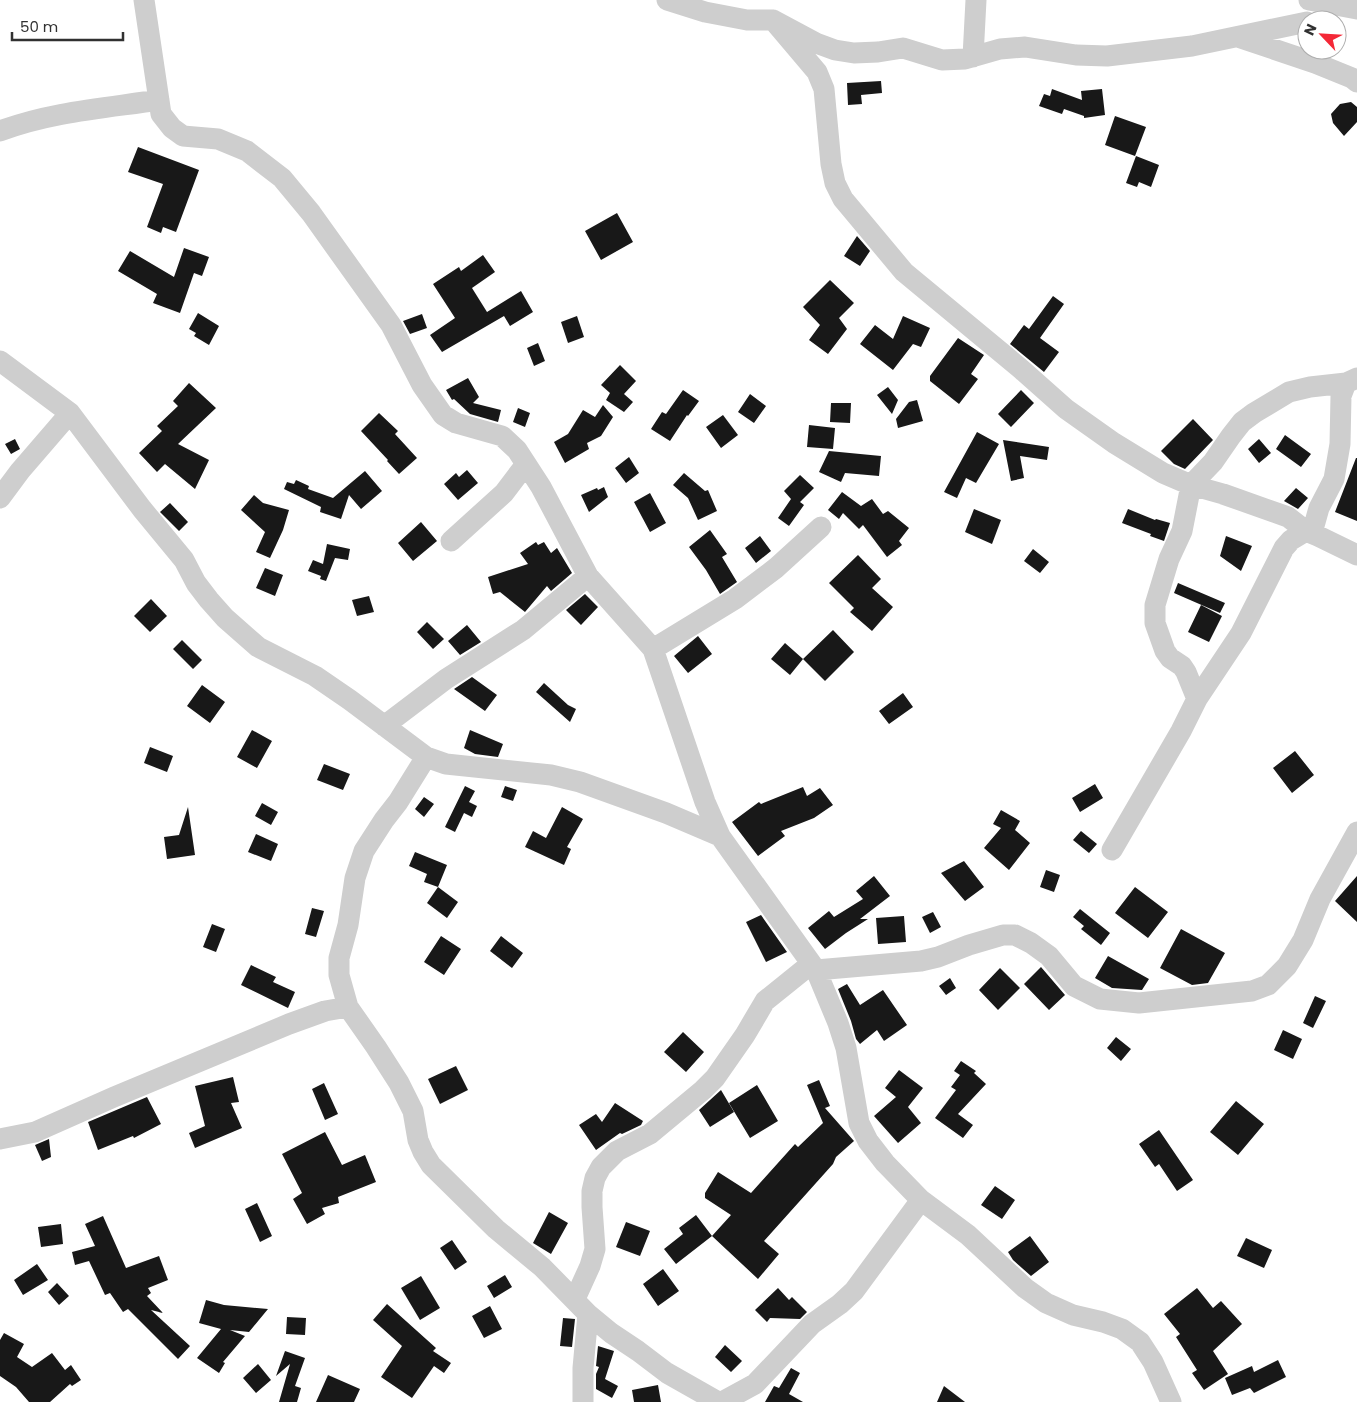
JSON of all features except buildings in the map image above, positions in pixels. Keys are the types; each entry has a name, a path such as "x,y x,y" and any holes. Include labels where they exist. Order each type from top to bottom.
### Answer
{"street":[{"path":"144,0 161,114 172,128 183,136 218,139 247,151 282,178 311,213 391,325 422,385 443,415 456,423 502,436 517,450 541,488 588,576 653,649 705,802 720,836 814,967 838,1023 852,1077 859,1123 868,1141 885,1163 921,1200 968,1235 1025,1288 1046,1303 1073,1315 1103,1322 1122,1329 1140,1342 1153,1362 1171,1402"},
{"path":"667,0 705,12 747,20 773,20 816,43 835,50 854,54 903,48 942,60 964,59 1000,49 1025,47 1076,55 1107,56 1192,46 1237,37 1297,15"},
{"path":"973,57 976,0"},
{"path":"773,20 816,72 824,89 831,164 835,183 843,198 904,272 1021,369 1066,410 1114,443 1163,473 1191,485 1279,514 1294,521 1309,532 1357,555"},
{"path":"1237,37 1315,63 1352,78 1357,82"},
{"path":"0,131 21,123 62,115 159,100"},
{"path":"0,361 70,412 142,509 184,560 196,583 209,600 225,618 258,647 315,676 426,757 446,764 551,775 580,782 666,813 720,836"},
{"path":"1197,698 1182,666 1170,658 1165,651 1155,623 1155,605 1169,559 1182,531 1191,485 1213,462 1242,422 1254,412 1289,392 1351,380"},
{"path":"1112,850 1197,698 1241,633 1284,548 1291,540 1309,532 1334,479 1340,444 1341,396 1351,380"},
{"path":"0,498 70,412"},
{"path":"451,541 504,493 526,464"},
{"path":"653,649 735,600 776,568 821,527"},
{"path":"384,726 446,679 522,630 588,576"},
{"path":"426,757 364,851 358,869 348,925 339,958 339,975 348,1007 399,1083 413,1111 422,1152 431,1164 496,1229 542,1267 611,1333 667,1373 718,1402"},
{"path":"583,1402 581,1306 595,1249 592,1191 595,1178 601,1167 617,1151 650,1134 703,1090 745,1035 765,1001 814,967 921,961 1003,935 1015,935 1031,943 1049,956 1074,986 1100,999 1139,1003 1252,991 1268,985 1286,966 1303,940 1320,899 1357,832"},
{"path":"0,1139 35,1132 289,1024 325,1011 348,1007"},
{"path":"722,1402 755,1384 812,1324 840,1304 854,1291 921,1200"}]}
